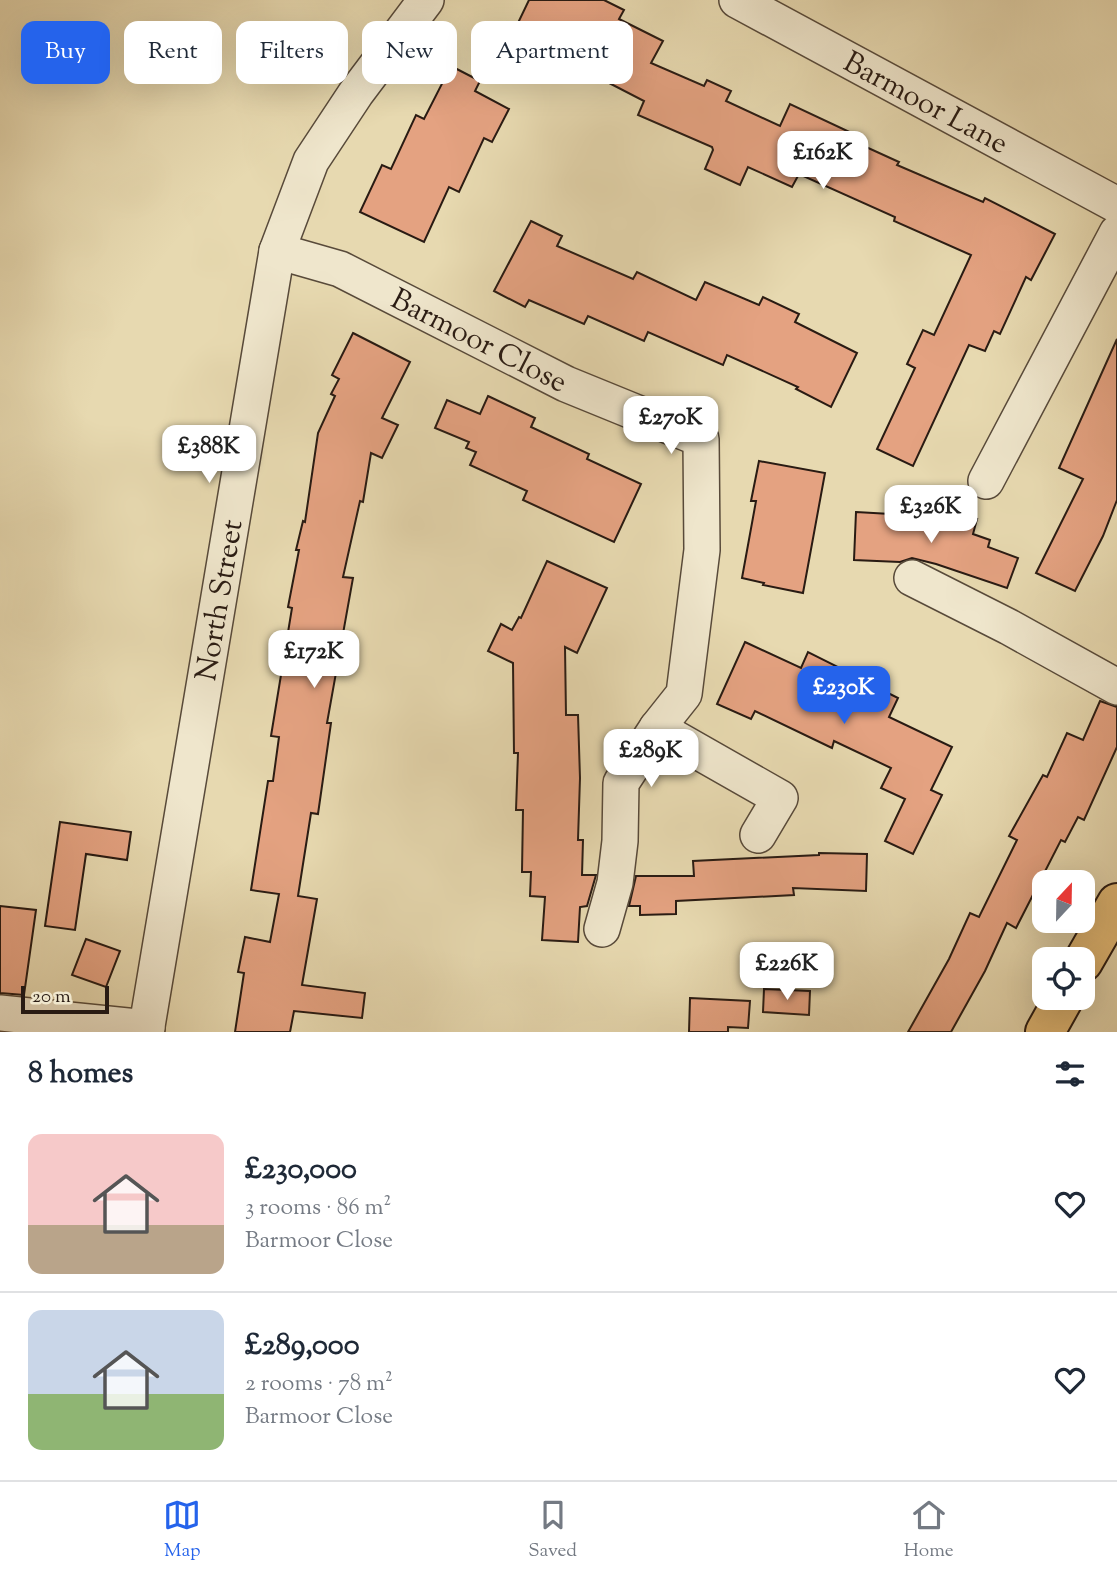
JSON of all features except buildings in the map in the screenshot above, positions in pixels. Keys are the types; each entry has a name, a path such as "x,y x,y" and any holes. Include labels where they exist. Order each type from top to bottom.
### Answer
{"highway":[{"path":"1092,947 1117,903"},
{"path":"1045,1032 1057,1010"}],"street":[{"name":"North Street","path":"146,1030 277,251 311,161 356,93 426,0"},
{"name":"Barmoor Lane","path":"737,0 1117,205"},
{"path":"986,481 1117,233"},
{"name":"Barmoor Close","path":"277,251 340,269 566,384 702,439 702,550 684,694 657,728"},
{"path":"912,578 1009,627 1117,687"},
{"path":"602,929 615,883 620,841 621,783 657,728 779,798 758,835"},
{"path":"0,1013 146,1030"}]}
